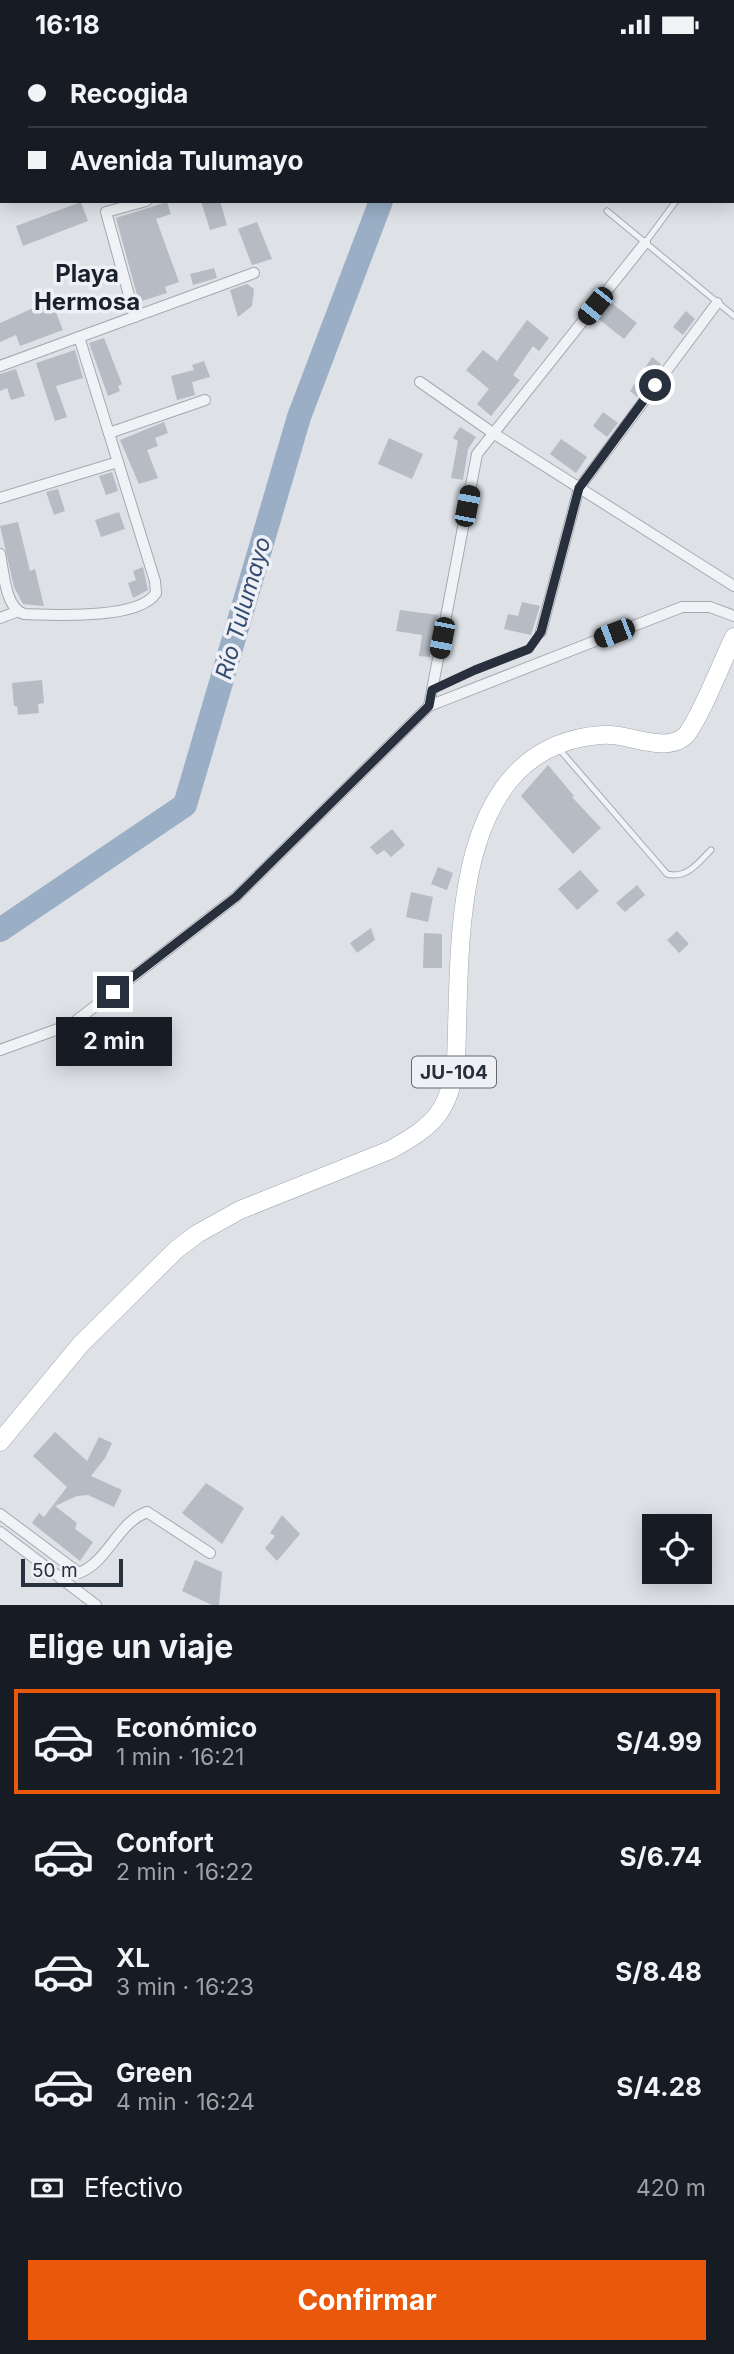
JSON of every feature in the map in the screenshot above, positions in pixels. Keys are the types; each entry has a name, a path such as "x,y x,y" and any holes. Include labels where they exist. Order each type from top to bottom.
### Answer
{"main road":[{"name":"JU-104","path":"0,1442 81,1344 177,1249 197,1234 240,1210 390,1150 412,1138 440,1113 453,1085 465,897 474,853 489,813 513,775 528,760 556,745 609,734 664,744 676,742 693,726 734,637"}],"street":[{"path":"135,317 106,212 139,203"},
{"path":"429,706 477,454 645,243"},
{"path":"0,366 254,273"},
{"path":"541,632 579,488 717,303"},
{"path":"0,618 16,612 53,615 106,613 144,604 152,600 156,593 155,580 79,337"},
{"path":"420,381 493,433 734,586"},
{"path":"109,433 205,400"},
{"path":"0,498 118,462"},
{"path":"0,554 16,612"},
{"path":"0,1050 72,1024 236,897 429,706 682,607 710,607 734,616"},
{"path":"0,1514 79,1573 94,1566 130,1523 147,1512 210,1553"},
{"path":"0,1532 96,1605"}],"lane":[{"path":"645,243 675,203"},
{"path":"607,211 734,316"},
{"path":"432,690 483,666 529,649 541,632"},
{"path":"556,745 667,874 676,877 687,873 711,850"}],"building":[{"path":"78,203 81,203 88,221 23,246 16,226"},
{"path":"167,203 171,214 156,219 179,282 165,287 167,293 139,302 116,218"},
{"path":"202,203 221,203 227,225 210,230"},
{"path":"257,222 272,259 252,265 238,229"},
{"path":"214,268 217,278 193,285 190,274"},
{"path":"247,284 254,289 252,306 238,317 230,290"},
{"path":"51,300 63,330 20,346 16,335 0,342 0,323"},
{"path":"609,301 637,323 624,339 596,317"},
{"path":"686,311 695,319 683,335 673,327"},
{"path":"527,320 549,338 539,351 533,346 513,375 520,380 491,416 477,404 489,389 466,370 483,350 497,361"},
{"path":"104,338 122,384 118,386 120,391 108,396 89,343"},
{"path":"75,350 83,378 56,386 67,417 55,421 36,363"},
{"path":"652,357 661,364 637,397 630,391"},
{"path":"204,361 210,377 192,382 195,395 177,400 171,376 194,370 192,365"},
{"path":"16,369 25,396 11,400 7,388 0,391 0,374"},
{"path":"603,412 618,423 607,437 593,426"},
{"path":"164,422 168,433 155,438 158,446 147,450 158,478 139,484 120,440"},
{"path":"460,427 476,437 468,449 463,480 451,478 458,441 453,438"},
{"path":"389,438 423,454 412,479 378,464"},
{"path":"561,439 587,457 576,473 550,454"},
{"path":"112,472 118,491 106,495 99,476"},
{"path":"58,489 65,511 54,515 46,492"},
{"path":"119,512 125,529 101,537 95,520"},
{"path":"18,522 30,571 35,569 44,606 23,604 14,587 0,526"},
{"path":"143,567 148,590 133,598 128,583 136,580 133,571"},
{"path":"522,602 540,606 531,635 504,629 508,614 518,616"},
{"path":"400,610 438,615 430,657 419,656 422,635 396,631"},
{"path":"42,680 44,703 38,704 39,713 18,715 17,706 14,706 12,683"},
{"path":"548,765 574,796 572,797 601,828 573,854 521,796"},
{"path":"392,829 405,845 391,857 384,850 377,855 370,847"},
{"path":"438,867 453,873 447,890 431,884"},
{"path":"580,870 599,891 577,910 558,889"},
{"path":"637,885 645,895 625,912 616,903"},
{"path":"411,892 433,897 428,922 406,917"},
{"path":"371,928 375,940 357,953 350,943"},
{"path":"677,931 689,944 679,953 667,940"},
{"path":"424,933 442,934 442,968 423,968"},
{"path":"55,1432 87,1461 99,1437 112,1443 105,1458 91,1476 122,1490 114,1507 88,1495 77,1496 55,1506 77,1523 75,1529 93,1542 80,1561 32,1523 39,1513 44,1517 67,1487 33,1456"},
{"path":"206,1483 244,1508 222,1544 182,1513"},
{"path":"282,1515 300,1534 277,1561 265,1548 275,1536 270,1533"},
{"path":"195,1560 222,1572 219,1605 212,1605 182,1591"}],"waterway":[{"name":"Río Tulumayo","path":"0,930 185,805 299,417 380,203"}],"district":[{"name":"Playa Hermosa","path":"87,288"}],"route":[{"path":"113,992 236,897 429,706 432,690 491,663 517,655 534,644 541,632 579,488 655,385"}]}
